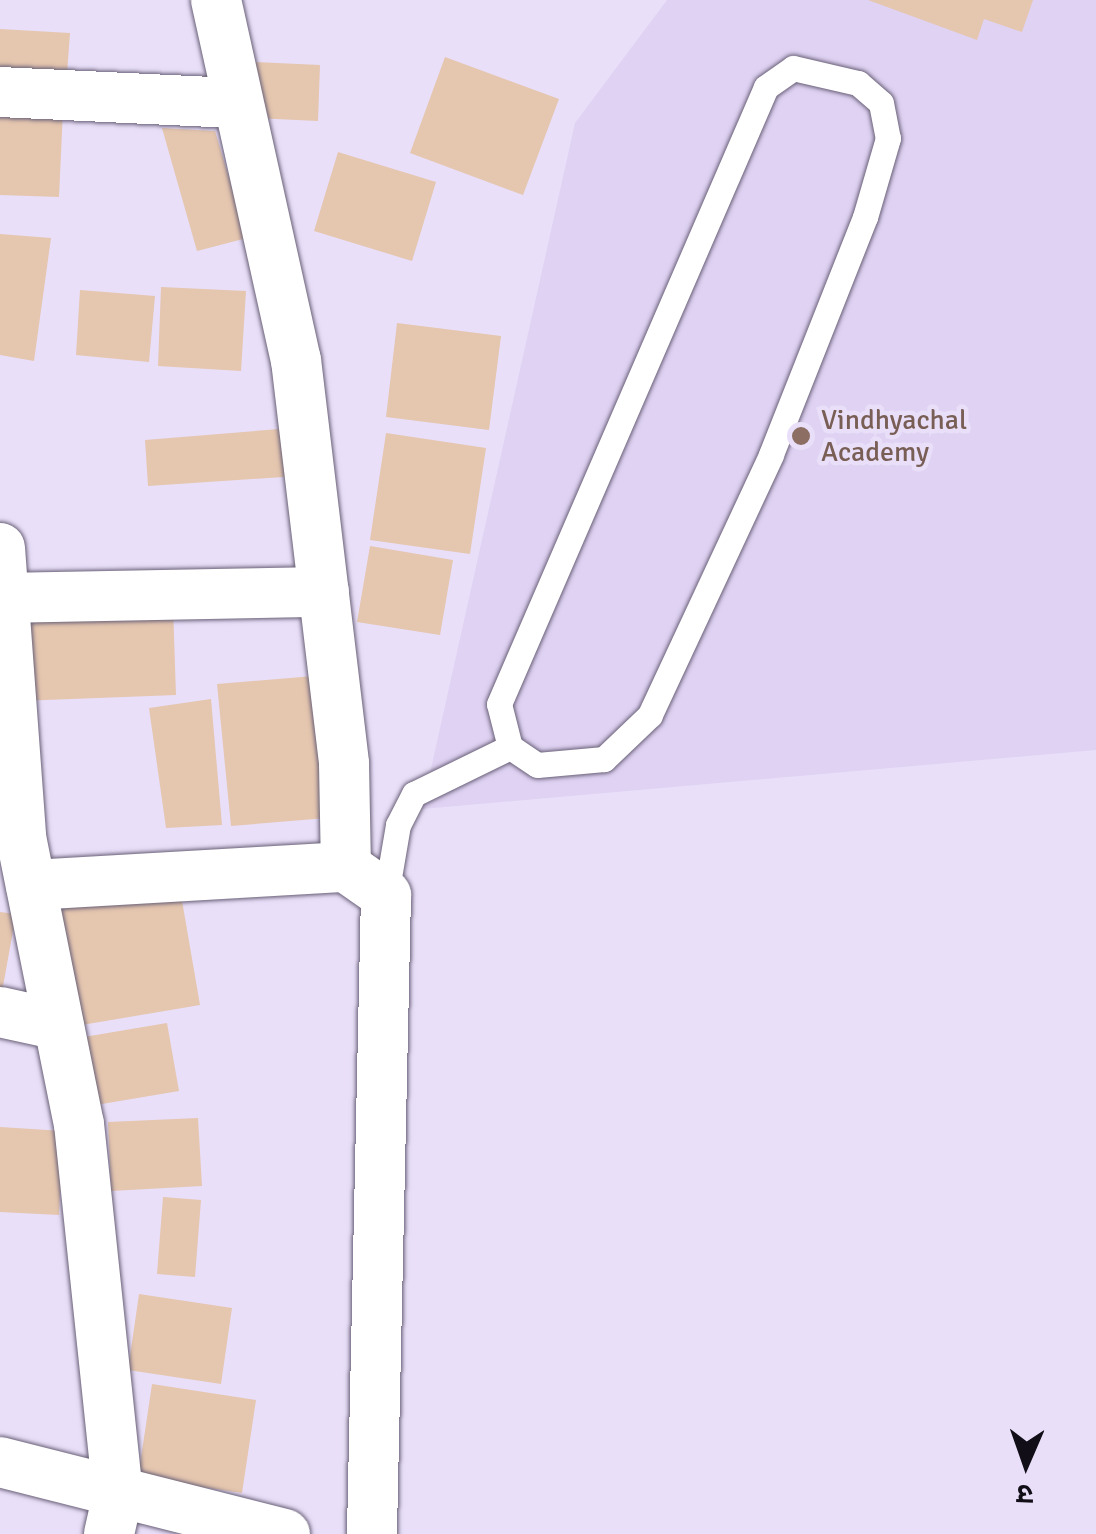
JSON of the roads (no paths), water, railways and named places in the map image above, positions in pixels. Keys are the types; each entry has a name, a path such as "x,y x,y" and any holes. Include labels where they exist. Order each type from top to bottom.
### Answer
{"street":[{"path":"216,0 296,360 344,764 366,881 372,1534"},
{"path":"0,92 236,103"},
{"path":"0,548 10,830 31,885 78,1124 113,1514"},
{"path":"4,598 324,592"},
{"path":"31,885 366,881"},
{"path":"0,1012 59,1025"},
{"path":"0,1462 113,1514 285,1534"}],"lane":[{"path":"794,68 858,83 881,103 888,138 865,218 771,455 650,715 604,759 537,765 510,747 500,704 766,86 794,68"},
{"path":"366,881 414,794 510,747"}],"place":[{"name":"Vindhyachal Academy","path":"801,436"}]}
